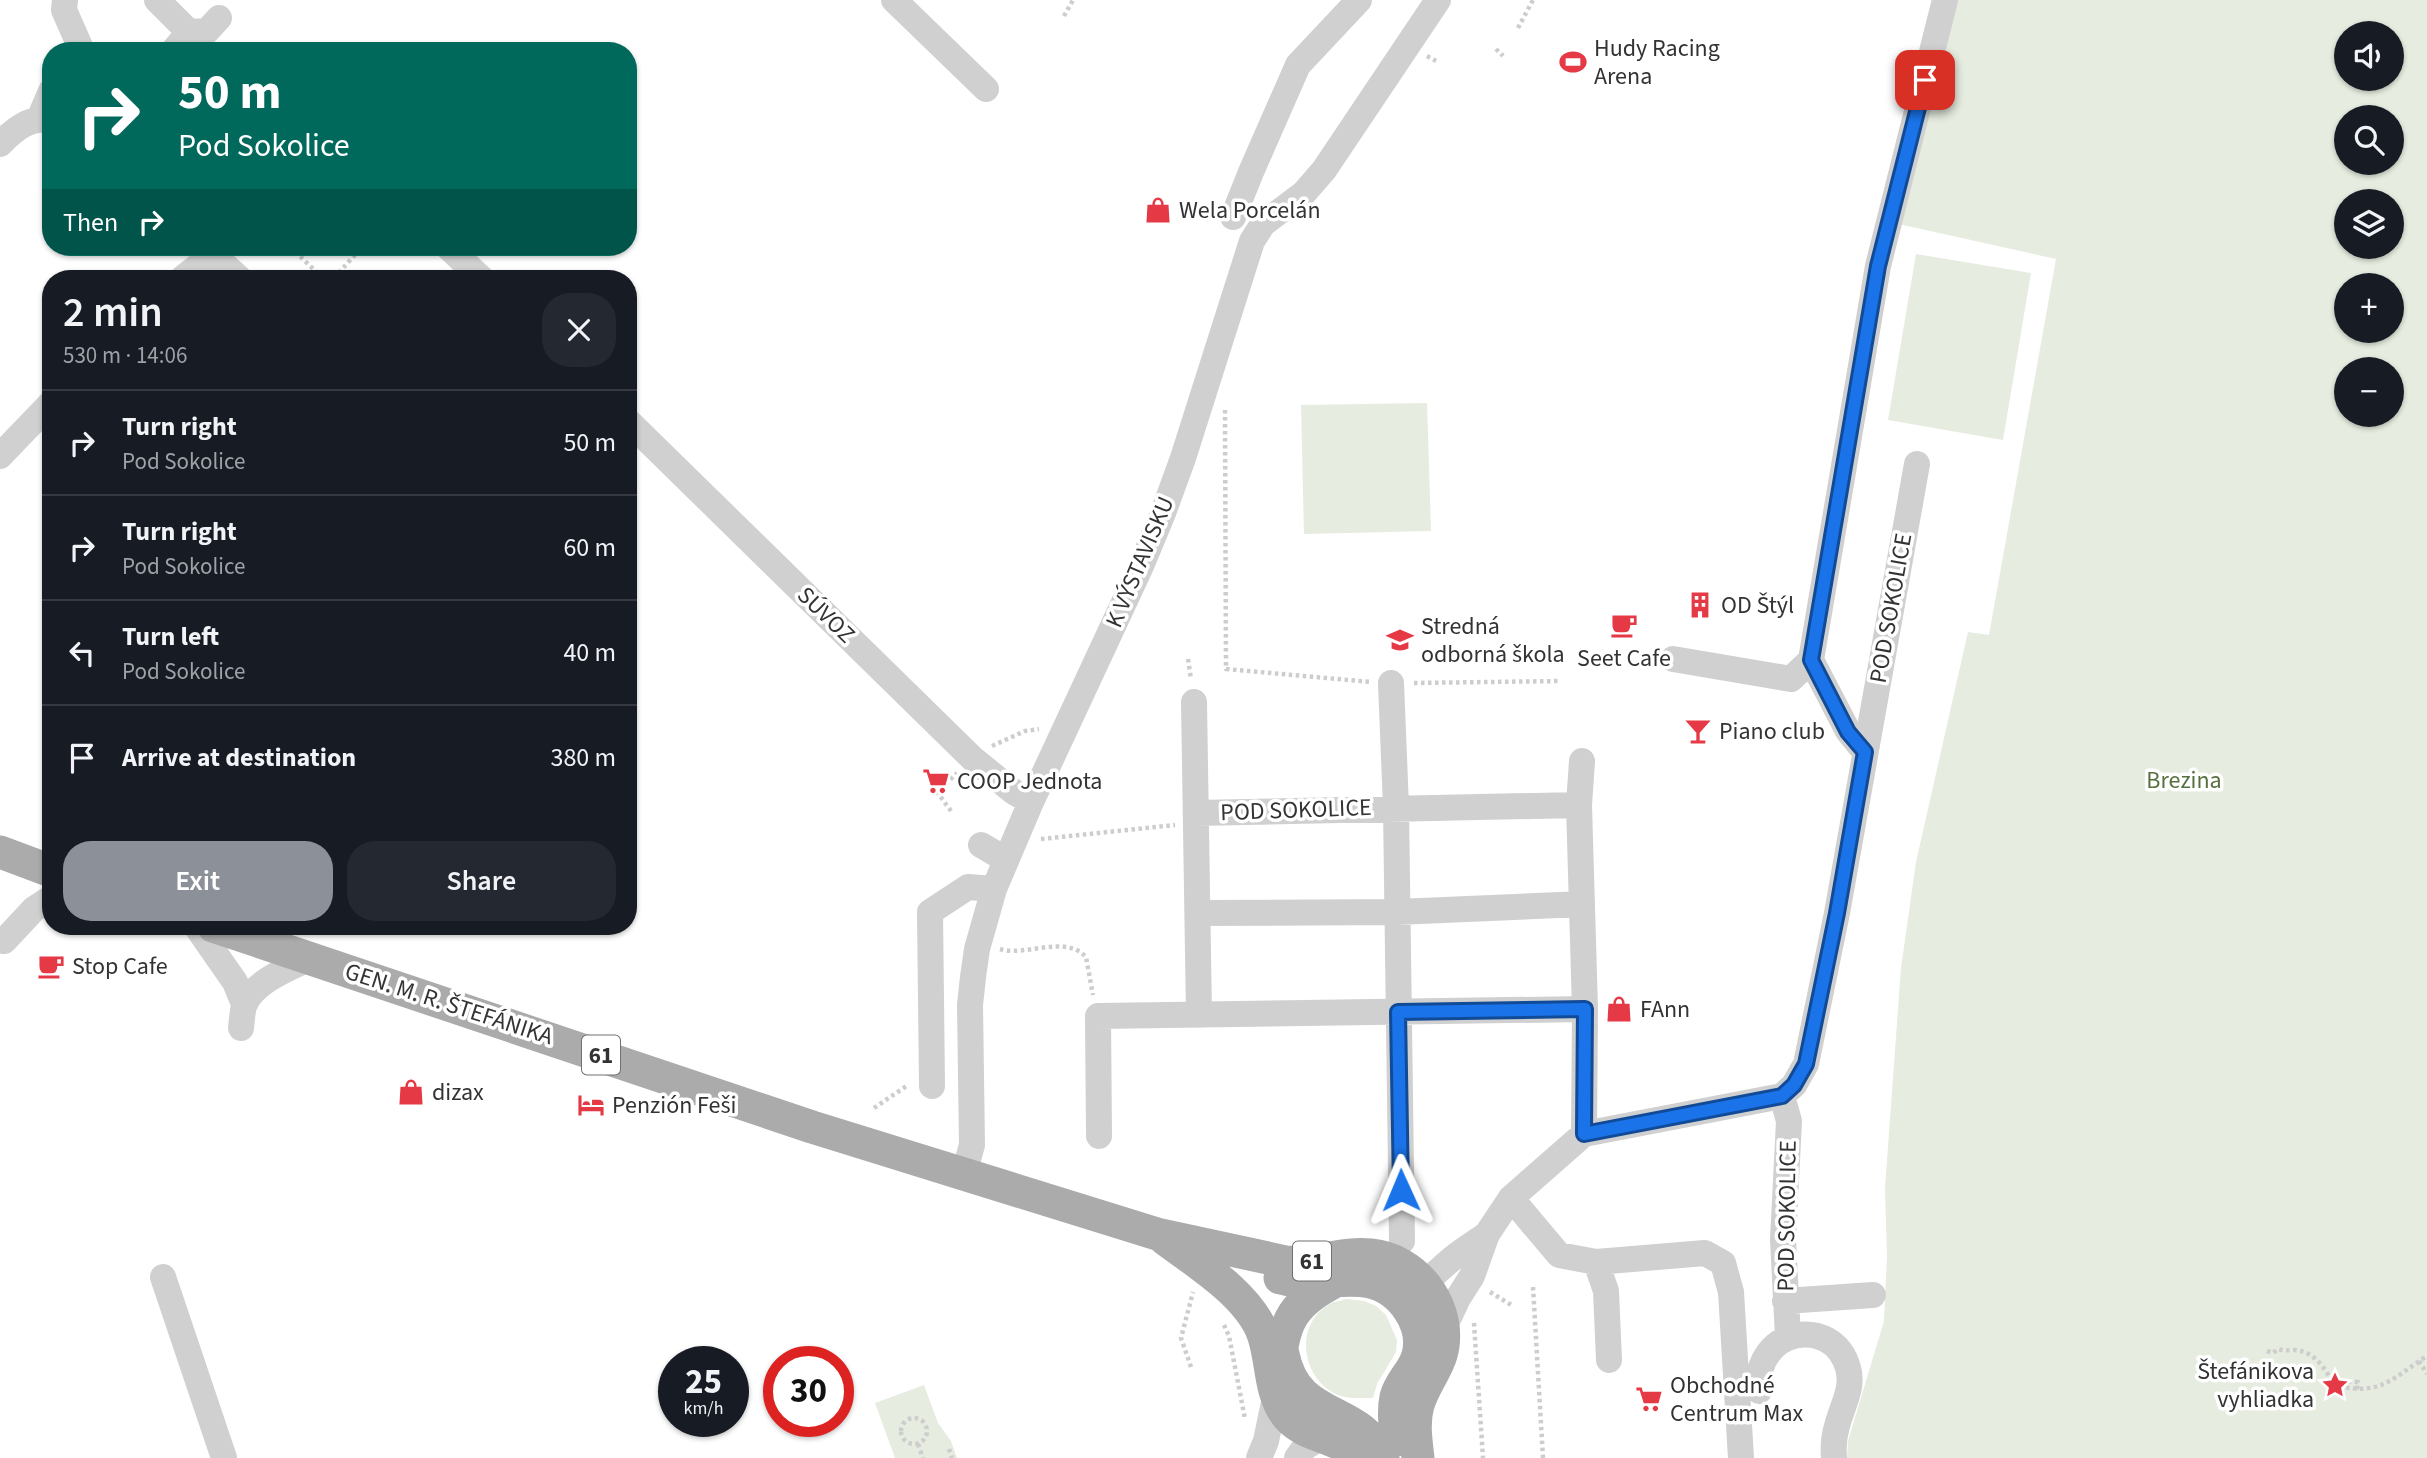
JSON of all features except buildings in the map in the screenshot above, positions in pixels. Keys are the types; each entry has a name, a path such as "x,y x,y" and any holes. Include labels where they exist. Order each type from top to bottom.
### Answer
{"main road":[{"path":"0,852 42,868"},
{"name":"GEN. M. R. ŠTEFÁNIKA","path":"241,935 964,1174"},
{"name":"61","path":"964,1174 1157,1234 1202,1263 1253,1313 1263,1332 1276,1393 1289,1418 1305,1430 1309,1447 1343,1446 1357,1458"},
{"name":"61","path":"1202,1263 1304,1263 1355,1254 1394,1260 1406,1270"},
{"name":"61","path":"1202,1263 1300,1282 1373,1282 1406,1270"},
{"name":"61","path":"1202,1263 1225,1271 1250,1287 1268,1306 1277,1319 1283,1357 1290,1377 1301,1392 1316,1406 1354,1423 1367,1434 1384,1458"},
{"path":"1406,1270 1459,1326 1443,1347 1437,1366 1418,1404 1418,1458"},
{"name":"61","path":"1402,1458 1395,1428 1396,1395 1412,1372 1419,1354 1420,1334 1413,1316 1402,1300 1406,1270"},
{"name":"61","path":"1276,1393 1282,1341 1290,1318 1300,1303 1312,1293 1334,1282"},
{"path":"1354,1423 1395,1408 1412,1398 1428,1383"}],"street":[{"path":"65,0 64,10 87,42"},
{"path":"158,0 181,41 206,31 219,18"},
{"path":"894,0 986,89"},
{"path":"1233,218 1298,65 1359,0"},
{"name":"K VÝSTAVISKU","path":"964,1174 972,1145 972,986 977,949 994,889 1005,859 1163,513 1252,242 1264,224 1304,193 1324,170 1438,0"},
{"path":"1674,659 1791,679 1811,660 1878,266 1945,0"},
{"path":"0,144 18,127 42,120"},
{"path":"190,270 203,256"},
{"path":"215,256 230,270"},
{"path":"458,256 472,270"},
{"path":"0,456 42,412"},
{"name":"SÚVOZ","path":"637,430 972,759 1031,802"},
{"name":"POD SOKOLICE","path":"1788,1337 1784,1224 1789,1121 1782,1096 1794,1085 1806,1064 1837,913 1917,464"},
{"path":"1811,660 1848,732 1865,752"},
{"name":"POD SOKOLICE","path":"1391,683 1406,1270"},
{"name":"POD SOKOLICE","path":"1194,702 1199,1015"},
{"path":"1583,761 1579,805 1585,1009 1584,1134"},
{"name":"POD SOKOLICE","path":"1196,818 1396,807 1579,805"},
{"path":"981,845 1005,859"},
{"path":"922,1084 930,912 968,887 994,889"},
{"path":"0,939 4,941 42,904"},
{"path":"1198,913 1397,912 1582,904"},
{"path":"202,935 234,982 243,1016 271,977 311,958"},
{"path":"1098,1136 1098,1016 1585,1009"},
{"path":"1459,1326 1458,1298 1472,1276 1487,1234 1511,1198 1584,1134 1782,1096"},
{"path":"1511,1198 1559,1255 1596,1262 1705,1252 1723,1263 1731,1292 1741,1458"},
{"path":"1406,1270 1452,1259 1487,1234"},
{"path":"1596,1262 1606,1291 1609,1360"},
{"path":"163,1278 224,1458"},
{"path":"1785,1301 1873,1295"},
{"path":"1759,1391 1760,1369 1764,1359 1770,1349 1788,1337 1812,1335 1833,1345 1847,1364 1849,1388 1836,1429 1834,1458"},
{"path":"1259,1458 1266,1441 1276,1393"},
{"path":"1309,1447 1354,1423"}],"path":[{"path":"1064,16 1073,0"},
{"path":"1518,28 1533,0"},
{"path":"1496,49 1503,56"},
{"path":"300,256 314,270"},
{"path":"341,270 354,256"},
{"path":"1225,403 1226,669 1391,683 1561,681"},
{"path":"984,750 1025,731 1043,729"},
{"path":"951,811 937,792 963,767"},
{"path":"1029,840 1196,818"},
{"path":"989,946 1008,951 1029,951 1056,946 1081,952 1086,957 1098,1016"},
{"path":"874,1108 922,1084"},
{"path":"1191,1367 1181,1338 1202,1263"},
{"path":"1533,1287 1543,1458"},
{"path":"1487,1290 1513,1306"},
{"path":"1220,1314 1229,1336 1246,1428"},
{"path":"1459,1326 1483,1458"},
{"path":"2267,1350 2273,1353 2278,1349 2306,1353 2321,1363 2332,1383 2358,1382 2357,1390"},
{"path":"2339,1386 2357,1390 2383,1385 2427,1356"},
{"path":"2419,1361 2427,1374"},
{"path":"909,1419 922,1420 926,1426 926,1437 918,1444 908,1443 901,1435 904,1423 909,1419"},
{"path":"918,1444 923,1458"},
{"path":"949,1449 952,1458"}],"green space":[{"name":"Brezina","path":"1956,0 2427,0 2427,1458 1847,1458 1848,1441 1884,1321 1887,1257 1885,1188 1901,968 1916,862 1968,632 1989,635 2056,259 1894,223"},
{"path":"1916,254 2031,273 2003,440 1888,420"},
{"path":"1427,403 1431,531 1304,534 1301,405"},
{"path":"1346,1299 1364,1301 1376,1306 1386,1315 1397,1340 1396,1352 1377,1384 1373,1398 1341,1396 1317,1379 1310,1367 1306,1339 1310,1325 1318,1313 1330,1304"},
{"path":"924,1385 938,1423 951,1441 957,1458 895,1458 875,1403"}],"place":[{"name":"Hudy Racing Arena","path":"1573,62"},
{"name":"Wela Porcelán","path":"1158,210"},
{"name":"OD Štýl","path":"1700,605"},
{"name":"Seet Cafe","path":"1624,625"},
{"name":"Stredná odborná škola","path":"1400,640"},
{"name":"Piano club","path":"1698,731"},
{"name":"COOP Jednota","path":"936,781"},
{"name":"Stop Cafe","path":"51,966"},
{"name":"FAnn","path":"1619,1009"},
{"name":"dizax","path":"411,1092"},
{"name":"Penzión Feši","path":"591,1105"},
{"name":"Štefánikova vyhliadka","path":"2335,1385"},
{"name":"Obchodné Centrum Max","path":"1649,1399"}],"route":[{"path":"1401,1190 1398,1012 1585,1009 1584,1134 1782,1096 1794,1085 1806,1064 1837,913 1865,752 1848,732 1811,660 1878,266 1925,80"}]}
